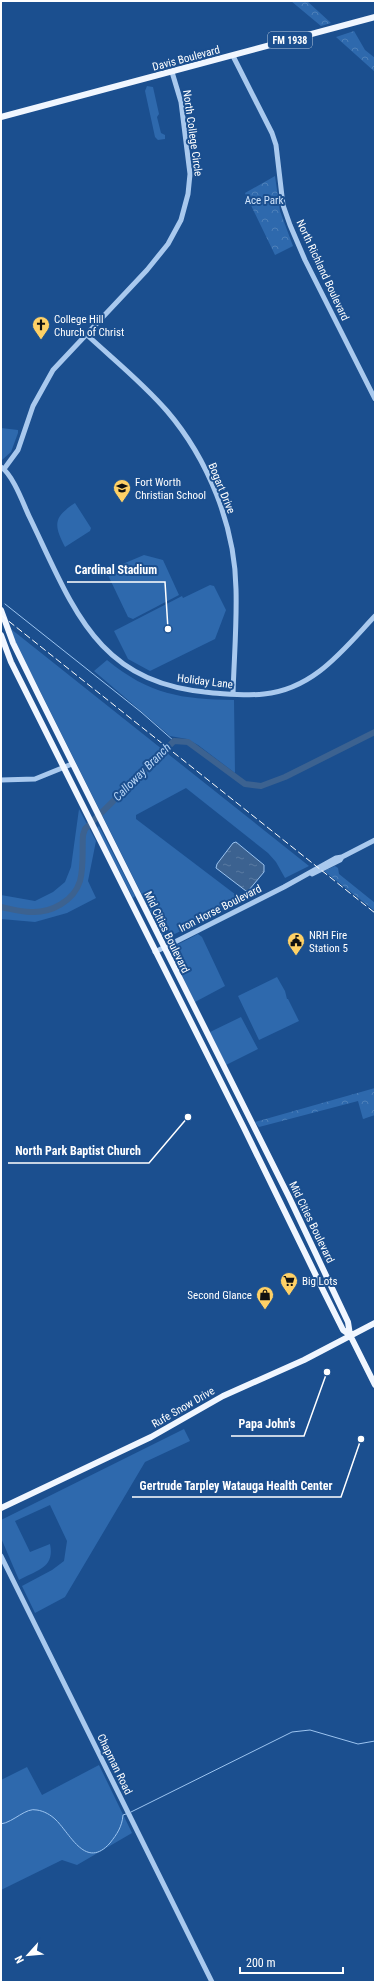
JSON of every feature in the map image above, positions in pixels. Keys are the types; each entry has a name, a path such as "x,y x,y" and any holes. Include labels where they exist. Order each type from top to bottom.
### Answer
{"main road":[{"name":"Davis Boulevard","path":"1,118 375,17"},
{"name":"Mid Cities Boulevard","path":"1,610 13,643 163,948 243,1106 348,1322 350,1335"},
{"name":"Mid Cities Boulevard","path":"1,635 11,662 339,1322 343,1330 350,1335"},
{"path":"235,1111 243,1106"},
{"name":"Rufe Snow Drive","path":"1,1508 151,1437 223,1396 310,1357 375,1323"},
{"path":"350,1335 375,1385"}],"street":[{"name":"North Richland Boulevard","path":"232,56 272,133 276,145 282,205 290,225 305,260 375,399"},
{"name":"North College Circle","path":"2,468 18,450 33,406 53,370 147,270 164,249 176,230 184,210 190,184 190,164 182,124 181,102 172,72"},
{"name":"Bogart Drive","path":"86,334 167,412 186,437 203,466 215,492 225,522 235,575 233,694"},
{"name":"Holiday Lane","path":"2,468 13,482 76,610 90,631 111,654 131,669 156,682 186,690 233,694 270,694 304,683 328,666 375,616"},
{"path":"1,780 35,779 72,764"},
{"name":"Iron Horse Boulevard","path":"156,952 294,882 338,862 342,857 375,840"},
{"name":"Chapman Road","path":"1,1556 212,1982"}],"green space":[{"path":"291,1 307,1 331,23 321,26"},
{"path":"354,31 365,50 375,58 375,72 336,37"},
{"path":"147,86 153,87 159,114 157,117 161,133 165,135 165,139 158,140 155,137 145,91"},
{"name":"Ace Park","path":"275,176 280,211 293,246 275,255 245,193"},
{"path":"1,428 18,430 11,452 2,460 1,459"},
{"path":"75,503 91,528 90,531 65,547 57,527 59,517"},
{"path":"144,555 163,560 179,595 133,619 128,617 106,571"},
{"path":"210,585 214,586 226,610 215,639 150,671 128,659 114,631 182,596 183,598"},
{"path":"11,629 309,866 285,878 276,862 268,853 186,788 136,815 136,819 244,901 164,939 14,639"},
{"path":"107,660 138,681 167,693 198,698 234,700 235,773 198,745 187,739 170,736 94,671"},
{"path":"79,809 96,841 88,881 96,898 67,913 35,922 1,919 1,895 35,901 53,892 65,882 71,867"},
{"path":"99,826 135,896 133,898 97,828"},
{"path":"335,866 338,868 339,874 375,903 375,911 324,871"},
{"path":"198,934 202,937 225,986 195,1002 169,949"},
{"path":"277,977 299,1021 259,1040 238,996"},
{"path":"241,1017 258,1049 226,1065 210,1032"},
{"path":"375,1088 375,1115 363,1119 358,1101 259,1127 255,1122"},
{"path":"184,1429 190,1441 145,1462 65,1597 35,1613 22,1586 52,1570 64,1561 67,1541 50,1505 15,1521 30,1552 50,1544 51,1552 50,1558 43,1567 19,1580 1,1538 1,1520"},
{"path":"99,1765 132,1833 77,1865 62,1860 1,1890 1,1780 27,1767 42,1795"}],"water":[{"path":"236,842 264,865 264,872 249,890 246,891 216,868 217,864 233,843"}],"waterway":[{"path":"5,604 141,712 174,741"},
{"name":"Calloway Branch","path":"1,907 24,912 39,912 54,908 67,900 73,894 80,881 83,835 85,829 174,741 188,742 245,784 261,786 285,777 375,732"},
{"path":"131,1812 292,1732 310,1730 358,1744 375,1741"},
{"path":"1,1824 11,1821 29,1811 42,1811 56,1820 73,1841 86,1852 94,1853 101,1850 115,1837 122,1823 123,1815 126,1814"}],"railway":[{"path":"1,615 375,913"}],"place":[{"name":"College Hill Church of Christ","path":"41,340"},
{"name":"Fort Worth Christian School","path":"122,503"},
{"name":"Cardinal Stadium","path":"168,629"},
{"name":"NRH Fire Station 5","path":"296,956"},
{"name":"North Park Baptist Church","path":"188,1117"},
{"name":"Big Lots","path":"289,1296"},
{"name":"Second Glance","path":"265,1310"},
{"name":"Papa John's","path":"327,1372"},
{"name":"Gertrude Tarpley Watauga Health Center","path":"361,1439"}]}
